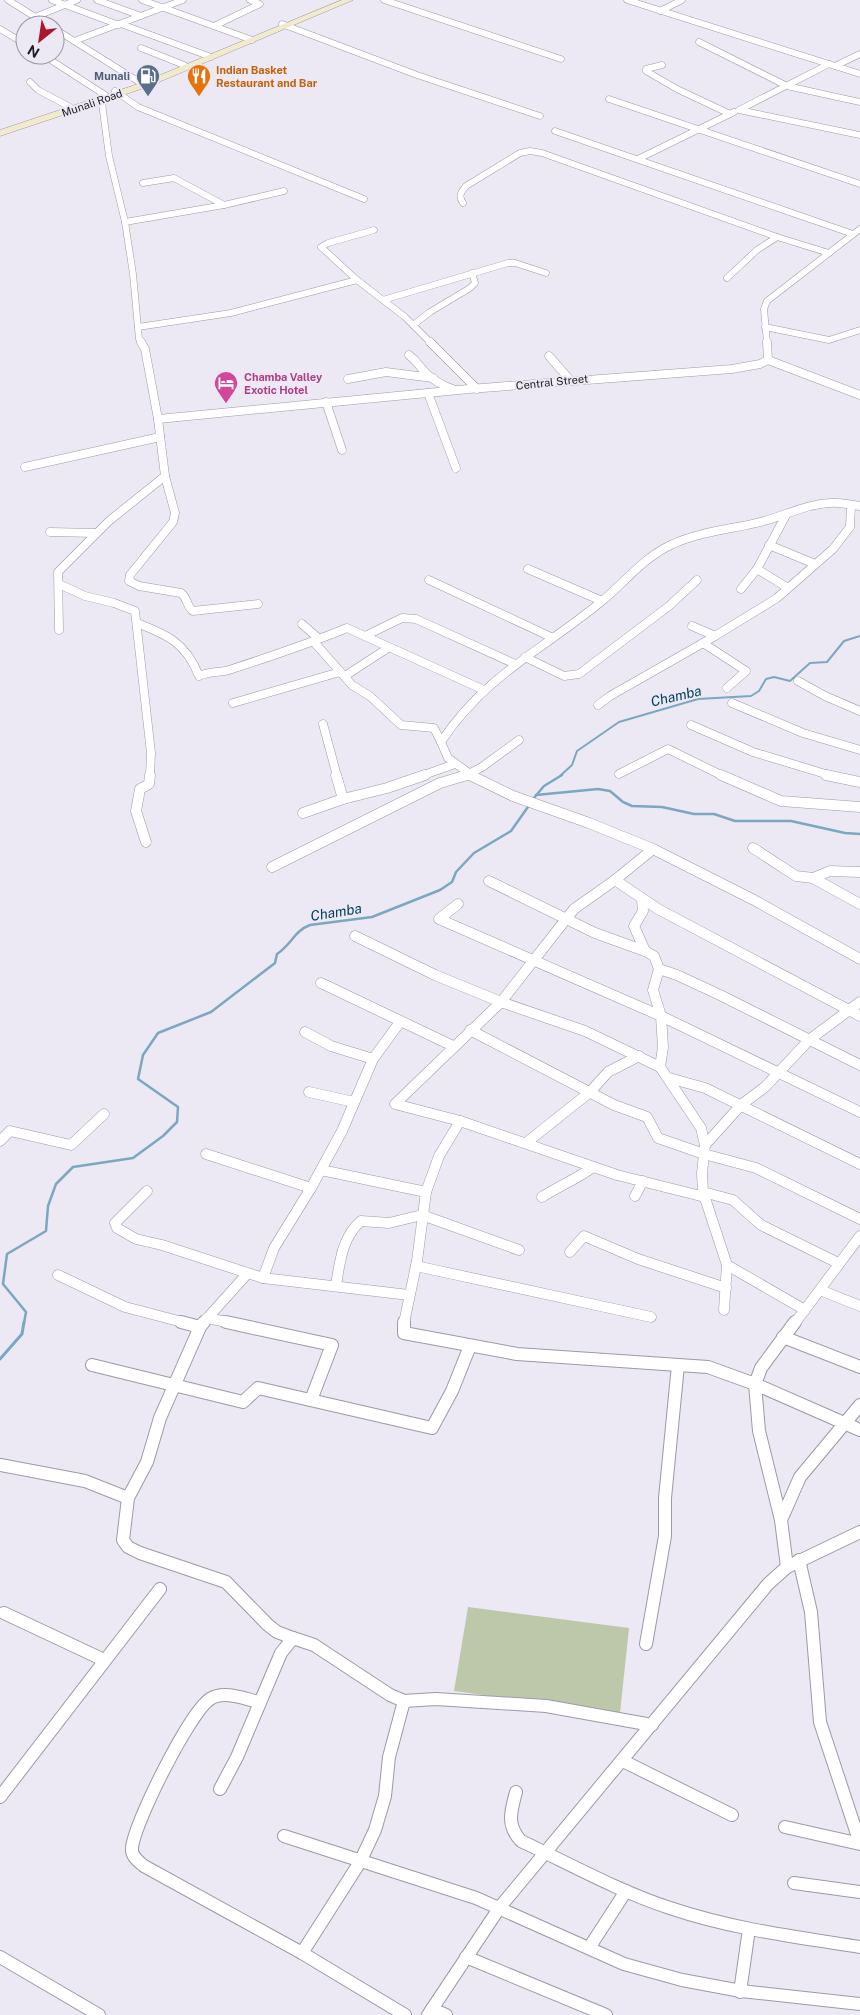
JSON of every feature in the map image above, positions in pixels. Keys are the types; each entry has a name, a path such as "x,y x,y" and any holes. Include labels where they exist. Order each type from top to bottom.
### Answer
{"main road":[{"name":"Munali Road","path":"0,132 142,84 342,1"},
{"name":"Munali Road","path":"142,84 209,56"},
{"name":"Munali Road","path":"0,132 103,97"}],"street":[{"path":"8,0 32,15"},
{"path":"52,0 209,56"},
{"path":"40,15 77,0"},
{"path":"96,0 141,16"},
{"path":"142,0 250,39"},
{"path":"74,41 183,0"},
{"path":"214,26 260,4 250,0"},
{"path":"384,0 561,59"},
{"path":"627,0 860,74"},
{"path":"660,10 682,0"},
{"path":"285,25 417,74 540,116"},
{"path":"0,29 15,38"},
{"path":"65,35 142,84"},
{"path":"699,42 787,86 860,102"},
{"path":"141,48 184,65"},
{"path":"638,159 787,86 860,54"},
{"path":"57,65 103,97 109,156 125,222 133,274 138,327 136,339 145,348 158,419 165,476 175,513 173,522 130,576 129,582 139,586 178,591 186,597 189,608 194,611 258,604"},
{"path":"662,65 650,67 646,69 646,72 730,114"},
{"path":"30,82 38,90 70,107"},
{"path":"117,92 138,107 364,199"},
{"path":"609,99 860,184"},
{"path":"739,110 860,136"},
{"path":"556,131 857,232"},
{"path":"463,203 460,194 466,186 520,153 530,151 569,162 777,237 829,253"},
{"path":"143,183 174,178 224,205"},
{"path":"125,222 224,205 284,191"},
{"path":"374,230 328,243 321,247 357,280 413,325 477,389"},
{"path":"857,232 767,301 764,309 768,360 860,395"},
{"path":"727,278 763,245 777,237"},
{"path":"383,300 472,273 515,263 546,272"},
{"path":"413,325 430,312 470,288 475,282 472,273"},
{"path":"138,327 231,313 357,280"},
{"path":"765,327 829,340 860,330"},
{"path":"409,355 418,361 419,366 433,378 454,391 460,384 463,376"},
{"path":"549,356 570,380"},
{"name":"Central Street","path":"158,419 570,380 722,370 760,365 768,360"},
{"path":"348,379 386,372 433,378"},
{"path":"428,393 456,468"},
{"path":"326,402 342,450"},
{"path":"25,467 160,437"},
{"path":"59,630 58,572 95,533 130,502 165,476"},
{"path":"441,742 454,722 484,690 515,664 602,601 654,554 673,544 826,503 860,506"},
{"path":"598,705 610,696 762,608 788,588 833,549 850,527 851,505"},
{"path":"740,589 757,569 786,515"},
{"path":"850,527 860,528"},
{"path":"50,532 95,533"},
{"path":"769,545 815,564"},
{"path":"528,568 602,601"},
{"path":"757,569 788,588"},
{"path":"429,580 551,637"},
{"path":"525,657 564,676 579,674 669,606 697,580"},
{"path":"59,584 85,596 135,611 151,753 149,784 140,789 136,811 146,842"},
{"path":"365,636 402,618 416,619 515,664"},
{"path":"137,623 171,638 185,648 194,660 199,676 207,672 223,672 314,642 346,628 484,690"},
{"path":"302,624 318,638 314,642"},
{"path":"692,626 715,636"},
{"path":"314,642 352,685 371,697 401,725 434,728 448,758 471,775 513,796 589,823 653,849 754,900 860,959"},
{"path":"703,643 746,671 727,688"},
{"path":"233,703 342,674 388,648"},
{"path":"798,681 860,711"},
{"path":"732,703 803,733 860,750"},
{"path":"323,724 343,799"},
{"path":"691,725 763,757 799,769 860,782"},
{"path":"272,867 440,783 458,780 471,775 519,740"},
{"path":"619,774 668,749 781,801 803,804 860,806"},
{"path":"303,813 343,799 386,788 455,764"},
{"path":"753,848 796,876 813,878 860,904"},
{"path":"653,849 615,880 578,905 501,1002 453,1046 395,1104 460,1121 593,1167 643,1181 733,1200 760,1225 838,1263"},
{"path":"813,878 821,872 831,870 860,872"},
{"path":"615,880 642,900 860,1016"},
{"path":"489,882 565,920 654,956 659,969 653,990 661,1016 663,1047 660,1067"},
{"path":"642,900 642,911 634,926 645,951"},
{"path":"458,904 439,919 661,1016 860,1112"},
{"path":"355,936 435,974 501,1002 585,1031 660,1067 696,1118 704,1149 702,1174 704,1194 727,1265 724,1310"},
{"path":"659,969 704,988 860,1065"},
{"path":"321,983 453,1046"},
{"path":"704,1149 741,1105 779,1073 809,1040 860,1002"},
{"path":"263,1278 274,1248 321,1170 373,1059 400,1022"},
{"path":"470,1030 614,1105 648,1118 658,1138 704,1149 756,1168 860,1219"},
{"path":"305,1032 331,1046 373,1059"},
{"path":"526,1143 590,1092 608,1072 639,1056"},
{"path":"669,1078 706,1088 860,1164"},
{"path":"309,1092 354,1102"},
{"path":"0,1141 10,1131 71,1145 104,1114"},
{"path":"460,1121 440,1156 426,1192 416,1266 403,1326 404,1333 470,1346 561,1358 708,1367 754,1384 860,1430"},
{"path":"206,1154 311,1188"},
{"path":"542,1197 562,1184 575,1180 593,1167"},
{"path":"321,1170 426,1192"},
{"path":"636,1196 643,1181"},
{"path":"148,1191 115,1223 117,1228 136,1239 162,1245 263,1278 410,1295"},
{"path":"336,1285 346,1242 358,1222 364,1220 389,1223 422,1215 519,1250"},
{"path":"570,1252 584,1236 647,1262 726,1288"},
{"path":"787,1567 781,1520 759,1430 754,1384 761,1368 838,1263 856,1249 860,1236"},
{"path":"727,1265 805,1310"},
{"path":"416,1266 651,1317"},
{"path":"247,1274 203,1323 160,1418 147,1462 128,1498 123,1540 128,1547 226,1582 277,1632 314,1645 390,1695 404,1701 436,1699 546,1706 652,1725"},
{"path":"58,1275 125,1307 203,1323 332,1345 311,1400"},
{"path":"820,1290 860,1306"},
{"path":"783,1337 860,1367"},
{"path":"92,1365 243,1402 257,1388 433,1428 452,1391 470,1346"},
{"path":"646,1644 666,1536 665,1498 678,1365"},
{"path":"781,1520 794,1487 860,1405"},
{"path":"0,1465 85,1482 128,1498"},
{"path":"446,2015 430,2012 500,1907 758,1596 787,1567 860,1532"},
{"path":"785,1828 860,1843 820,1722 810,1612 800,1560"},
{"path":"0,1797 160,1589"},
{"path":"4,1613 104,1660"},
{"path":"220,1790 237,1757 281,1653 292,1638"},
{"path":"259,1702 219,1695 206,1702 197,1711 153,1795 134,1837 132,1854 144,1866 302,1953 405,2015"},
{"path":"302,1953 360,1862 375,1830 385,1796 389,1757 404,1701"},
{"path":"623,1761 732,1815"},
{"path":"516,1792 509,1824 510,1829 521,1841 546,1851 626,1891 691,1915 749,1929 860,1947"},
{"path":"284,1836 360,1862 453,1889 500,1907 589,1948 643,1970 740,1992 860,2004"},
{"path":"794,1883 860,1892"},
{"path":"589,1948 626,1891"},
{"path":"740,1992 749,1929"},
{"path":"466,1956 606,2015"},
{"path":"0,1957 100,2015"}],"green space":[{"path":"468,1607 629,1628 620,1713 454,1691"}],"waterway":[{"name":"Chamba","path":"560,776 572,765 577,751 619,722 698,699 751,696 759,691 766,679 774,677 790,681 810,663 827,662 844,641 860,636"},
{"name":"Chamba","path":"536,795 544,786 562,775"},
{"path":"536,795 598,789 610,791 623,802 632,806 662,807 694,814 714,814 735,821 791,821 845,833 860,834"},
{"name":"Chamba","path":"533,799 536,795"},
{"name":"Chamba","path":"24,1323 26,1312 3,1284 7,1254 46,1231 48,1206 56,1184 73,1167 133,1158 163,1136 177,1122 178,1107 138,1079 143,1055 158,1033 211,1012 275,963 277,954 296,934 310,925 372,917 440,890 452,882 456,872 474,853 511,831 530,804"},
{"name":"Chamba","path":"0,1359 22,1334 24,1322"}],"place":[{"name":"Munali","path":"148,97"},
{"name":"Indian Basket Restaurant and Bar","path":"199,97"},
{"name":"Chamba Valley Exotic Hotel","path":"226,404"}]}
